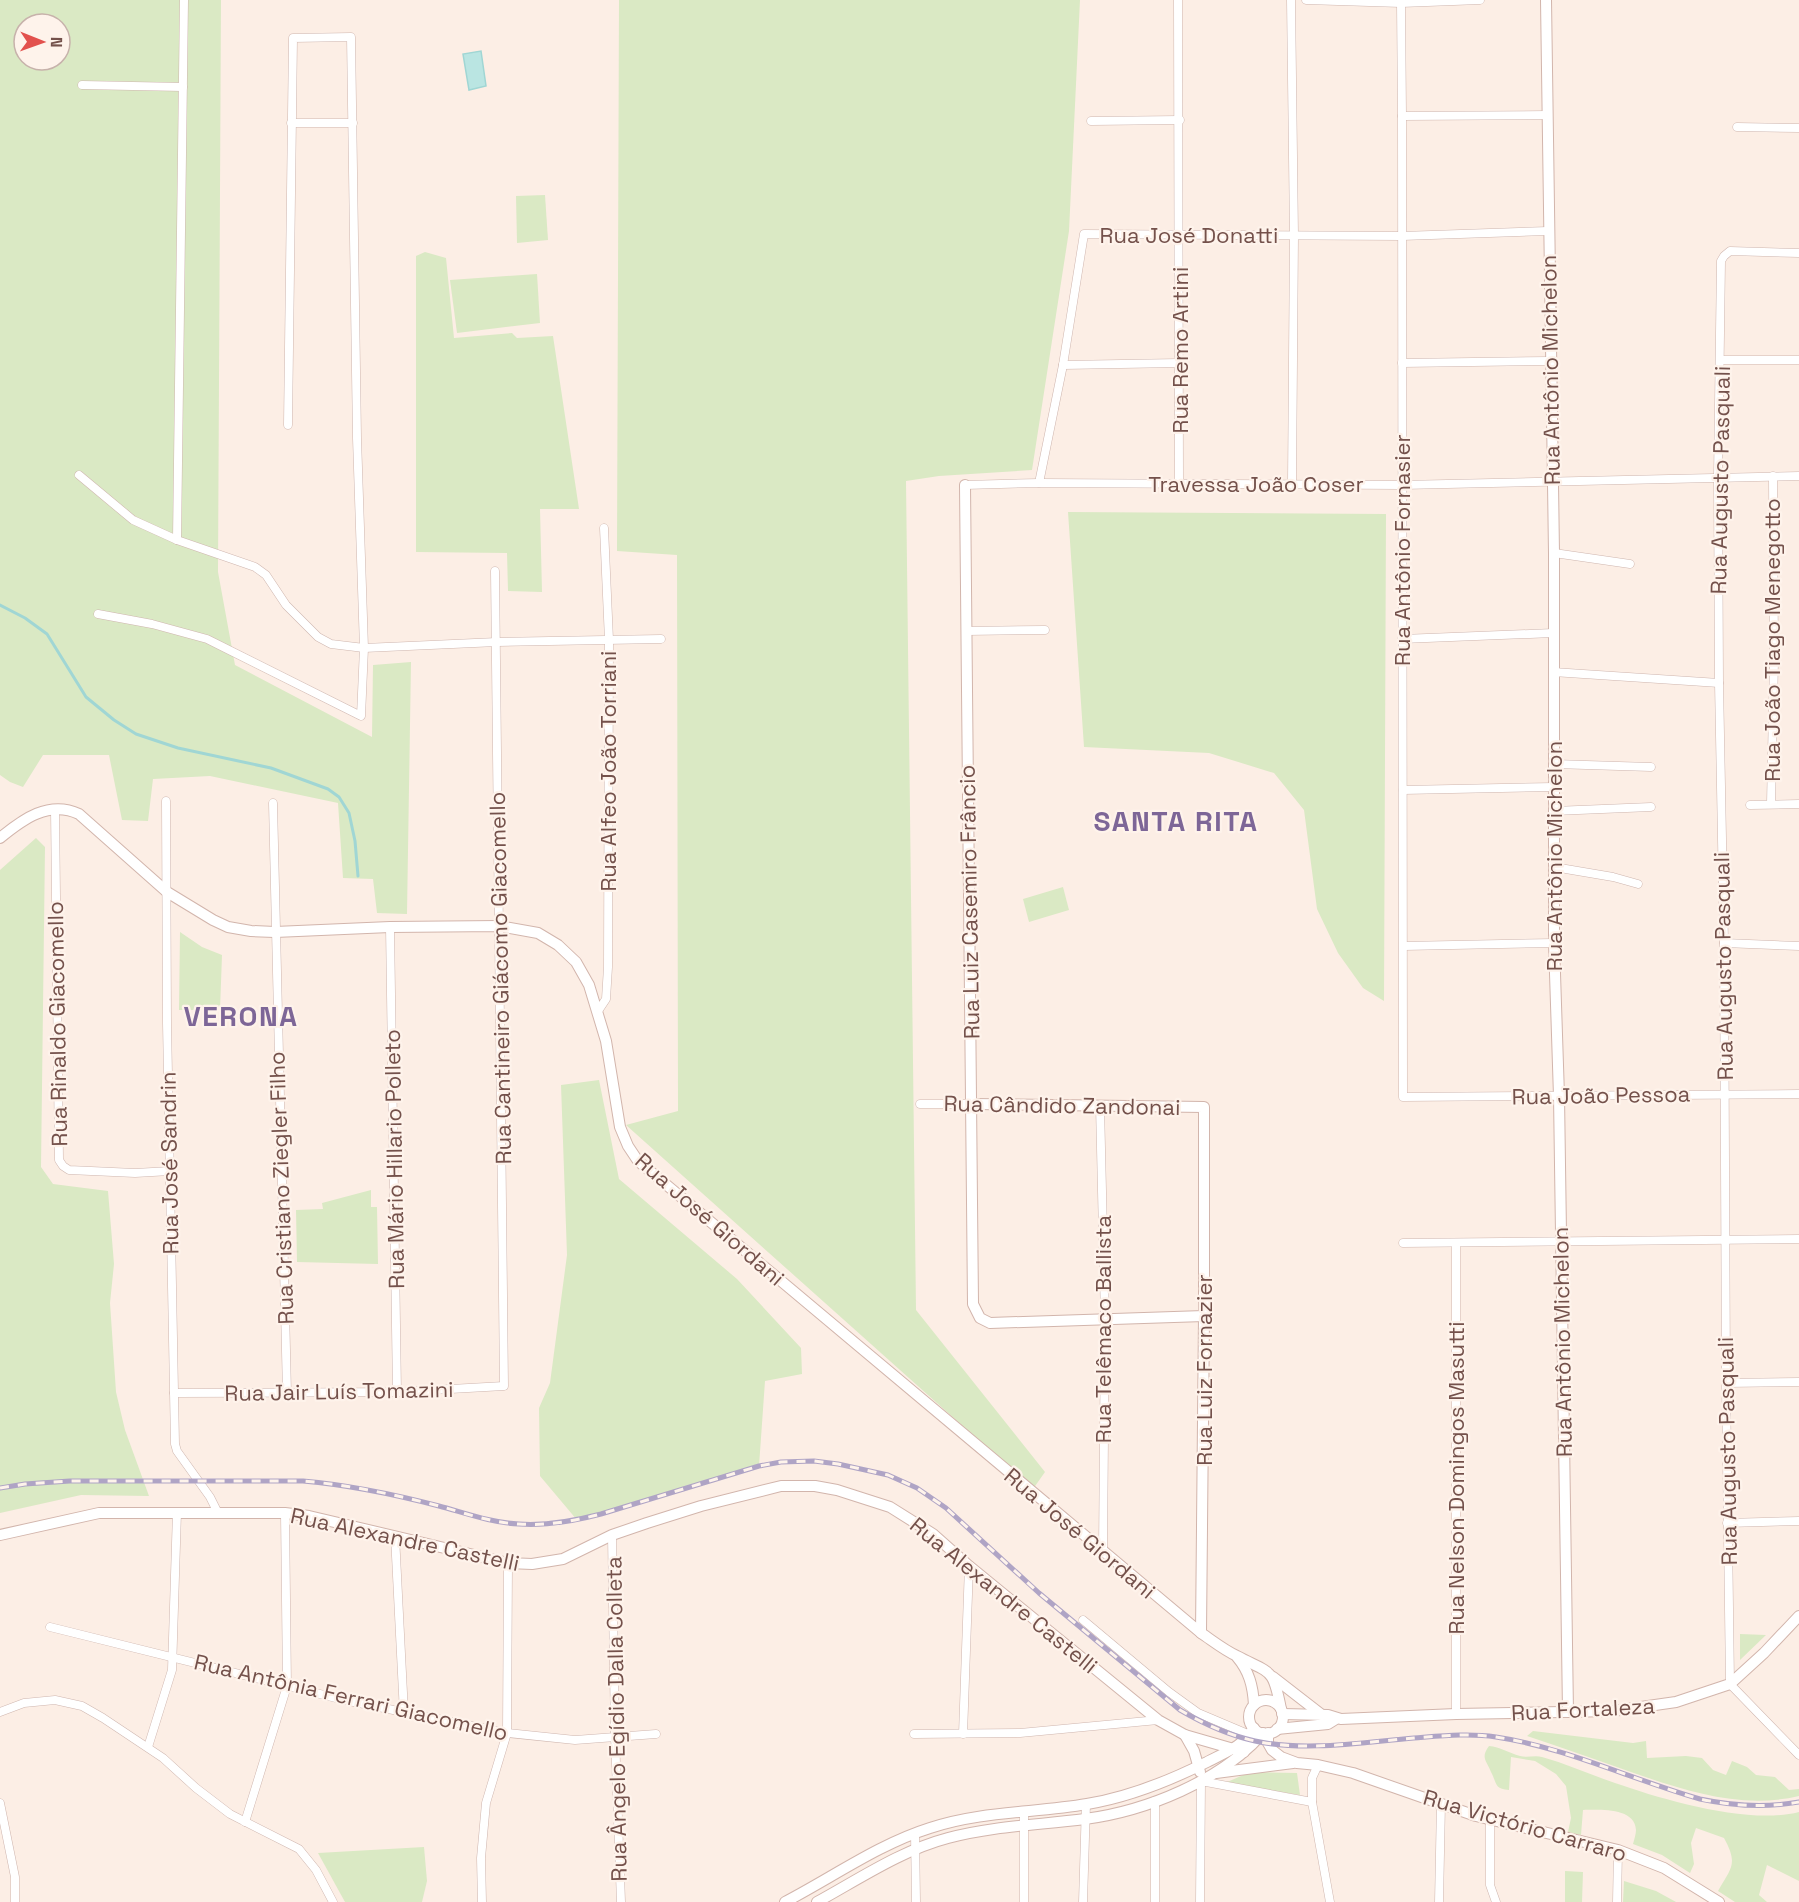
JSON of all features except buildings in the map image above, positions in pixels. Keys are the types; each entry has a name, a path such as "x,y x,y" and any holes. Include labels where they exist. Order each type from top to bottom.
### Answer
{"street":[{"path":"177,540 184,0"},
{"name":"Rua Remo Artini","path":"1178,0 1179,483"},
{"path":"1291,0 1292,484"},
{"path":"1306,0 1401,3 1480,0"},
{"name":"Rua Antônio Michelon","path":"1546,0 1554,553 1554,943 1559,1096 1568,1712"},
{"name":"Rua Antônio Fornasier","path":"1401,3 1403,1097"},
{"path":"98,614 153,624 207,639 361,716 364,648 357,438 351,37 293,38 288,425"},
{"path":"82,85 183,87"},
{"path":"1402,116 1548,115"},
{"path":"1091,121 1180,120"},
{"path":"291,123 353,123"},
{"path":"1737,127 1799,128"},
{"name":"Rua José Donatti","path":"1039,483 1063,364 1084,234 1402,236 1548,231"},
{"name":"Rua Augusto Pasquali","path":"1730,1684 1724,943 1719,683 1718,477 1721,261 1730,251 1799,253"},
{"path":"1721,360 1799,360"},
{"path":"1402,363 1550,361"},
{"path":"1063,364 1179,363"},
{"path":"79,475 133,520 177,540 255,567 266,575 286,605 318,637 331,644 364,648 496,642 661,639"},
{"name":"Rua João Tiago Menegotto","path":"1771,804 1774,661 1773,476"},
{"name":"Travessa João Coser","path":"965,485 1039,483 1402,485 1799,476"},
{"name":"Rua Luiz Casemiro Frâncio","path":"965,485 973,1304 980,1318 990,1323 1105,1318"},
{"name":"Rua Alfeo João Torriani","path":"598,1011 606,999 608,967 609,640 604,528"},
{"path":"1554,553 1630,564"},
{"name":"Rua Cantineiro Giácomo Giacomello","path":"495,571 504,1386"},
{"path":"966,631 1045,630"},
{"path":"1402,639 1553,633"},
{"path":"1553,672 1719,683"},
{"path":"1554,764 1651,766"},
{"path":"1403,790 1554,787"},
{"name":"Rua José Sandrin","path":"166,801 167,1023 175,1444 218,1513"},
{"name":"Rua Cristiano Ziegler Filho","path":"273,803 287,1393"},
{"path":"1750,805 1799,804"},
{"path":"1554,811 1651,807"},
{"path":"0,838 39,812 55,809"},
{"name":"Rua José Giordani","path":"55,809 69,810 79,814 167,892 228,927 275,932 390,927 499,926 538,933 558,945 576,962 590,985 606,1041 620,1127 628,1146 638,1161 1201,1633 1237,1656 1256,1664 1323,1715"},
{"name":"Rua Rinaldo Giacomello","path":"55,809 59,1160 69,1170 135,1173 170,1171"},
{"path":"1554,867 1613,877 1638,884"},
{"name":"Rua Mário Hillario Polleto","path":"390,927 397,1392"},
{"path":"1404,946 1554,943"},
{"path":"1724,943 1799,946"},
{"name":"Rua João Pessoa","path":"1403,1097 1799,1094"},
{"name":"Rua Cândido Zandonai","path":"920,1104 1204,1107"},
{"name":"Rua Telêmaco Ballista","path":"1100,1106 1105,1318 1103,1552"},
{"name":"Rua Luiz Fornazier","path":"1201,1633 1204,1107"},
{"path":"1403,1243 1799,1239"},
{"name":"Rua Nelson Domingos Masutti","path":"1456,1243 1456,1714"},
{"path":"1105,1318 1204,1316"},
{"path":"1726,1383 1799,1382"},
{"name":"Rua Jair Luís Tomazini","path":"174,1393 397,1392 504,1386"},
{"name":"Rua Alexandre Castelli","path":"0,1535 99,1513 285,1513 309,1516 508,1563 532,1564 562,1559 612,1535 676,1514 781,1486 815,1486 837,1490 890,1507 933,1534 1158,1720 1185,1736 1244,1752"},
{"path":"148,1747 174,1658 177,1512"},
{"path":"245,1822 287,1686 285,1513"},
{"path":"1727,1523 1799,1521"},
{"name":"Rua Ângelo Egídio Dalla Colleta","path":"612,1535 615,1737 621,1902"},
{"path":"395,1536 404,1713"},
{"path":"482,1902 481,1858 486,1803 507,1733 508,1563"},
{"path":"963,1734 969,1566"},
{"name":"Rua Fortaleza","path":"1281,1712 1323,1715 1335,1719 1613,1711 1660,1706 1694,1698 1730,1684 1799,1616"},
{"path":"1083,1620 1169,1692 1198,1713 1263,1732"},
{"name":"Rua Antônia Ferrari Giacomello","path":"50,1627 287,1686 404,1713 507,1733 567,1740 656,1734"},
{"name":"Rua José Giordani","path":"1237,1656 1248,1672 1254,1693 1254,1705"},
{"path":"785,1902 915,1833 954,1821 1086,1804 1141,1791 1199,1766 1281,1724 1275,1683 1270,1675"},
{"path":"1730,1684 1799,1755"},
{"path":"0,1712 40,1700 68,1702 93,1712 148,1747 230,1814 299,1849 316,1870 333,1902"},
{"path":"1263,1732 1249,1719 1254,1705 1268,1700 1278,1705 1281,1712"},
{"name":"Rua Fortaleza","path":"1263,1732 1328,1724 1335,1719"},
{"path":"914,1734 1020,1733 1158,1720"},
{"path":"817,1902 915,1850 951,1837 1087,1818 1155,1801 1201,1781 1244,1752 1263,1732"},
{"name":"Rua Victório Carraro","path":"1263,1732 1272,1750 1281,1757 1297,1763 1353,1773 1490,1820 1618,1850 1664,1868 1719,1902"},
{"path":"1185,1736 1194,1751 1201,1781 1200,1902"},
{"path":"1213,1773 1297,1763"},
{"path":"1318,1765 1312,1778 1312,1802 1330,1902"},
{"path":"1201,1781 1312,1802"},
{"path":"1155,1801 1155,1902"},
{"path":"0,1803 15,1877 15,1902"},
{"path":"1439,1902 1441,1803"},
{"path":"1083,1902 1086,1804"},
{"path":"1024,1811 1024,1902"},
{"path":"1490,1820 1490,1885 1496,1902"},
{"path":"915,1833 916,1902"},
{"path":"1617,1902 1618,1850"},
{"path":"824,1881 831,1894"}],"green space":[{"path":"0,0 221,0 218,572 235,665 372,737 373,665 411,662 407,914 377,913 373,879 343,878 338,803 210,776 153,779 148,821 122,820 109,755 43,755 23,787 0,775"},
{"path":"619,0 1080,0 1069,231 1032,470 939,476 906,481 916,1310 1045,1472 1033,1489 626,1125 678,1111 677,555 617,551"},
{"path":"545,195 548,240 517,243 516,196"},
{"path":"425,252 446,258 454,338 512,333 517,338 553,336 579,509 540,509 542,592 508,591 507,553 416,552 416,256"},
{"path":"537,274 540,323 457,333 450,280"},
{"path":"1068,512 1386,514 1384,1001 1363,988 1338,953 1317,909 1304,810 1274,773 1209,753 1084,747"},
{"path":"36,838 45,847 41,1167 53,1184 108,1191 114,1264 110,1303 116,1392 125,1430 149,1496 81,1495 0,1513 0,870"},
{"path":"1063,887 1069,910 1029,922 1023,899"},
{"path":"180,932 202,947 222,955 220,1010 179,1010"},
{"path":"599,1080 619,1179 737,1279 801,1348 802,1374 765,1381 759,1466 577,1520 540,1476 539,1408 550,1383 567,1255 561,1085"},
{"path":"371,1190 371,1207 377,1207 378,1264 297,1262 296,1210 323,1209 322,1203"},
{"path":"1740,1634 1766,1635 1740,1660"},
{"path":"1533,1731 1633,1743 1646,1741 1647,1758 1686,1756 1702,1758 1713,1770 1726,1775 1732,1761 1747,1767 1756,1775 1775,1777 1789,1790 1799,1789 1799,1796 1755,1801 1691,1791 1527,1736"},
{"path":"1489,1746 1520,1756 1542,1757 1635,1790 1707,1809 1756,1815 1799,1812 1799,1881 1767,1865 1759,1895 1767,1902 1735,1902 1718,1891 1732,1865 1731,1854 1724,1838 1696,1828 1691,1843 1694,1864 1690,1873 1662,1855 1633,1844 1636,1830 1634,1823 1629,1817 1615,1811 1583,1810 1581,1835 1568,1832 1571,1818 1566,1786 1556,1774 1535,1761 1511,1757 1509,1790 1501,1788 1497,1785 1485,1759"},
{"path":"1250,1772 1297,1773 1300,1795 1225,1783"},
{"path":"424,1847 427,1881 422,1902 345,1902 318,1853"},
{"path":"1565,1871 1583,1872 1582,1902 1565,1902"},
{"path":"1624,1881 1656,1891 1676,1902 1623,1902"}],"water":[{"path":"481,51 486,86 469,90 463,54"}],"waterway":[{"path":"0,605 25,618 47,634 86,697 114,720 136,734 178,748 271,768 328,789 339,797 349,813 355,841 358,876"}],"railway":[{"path":"0,1488 70,1481 303,1481 388,1494 499,1522 550,1524 601,1514 759,1466 781,1462 814,1461 838,1464 888,1475 917,1488 946,1508 1039,1593 1180,1710 1245,1739 1274,1744 1314,1746 1455,1735 1496,1737 1547,1748 1700,1799 1750,1805 1799,1802"}],"district":[{"name":"SANTA RITA","path":"1176,821"},
{"name":"VERONA","path":"241,1016"}]}
